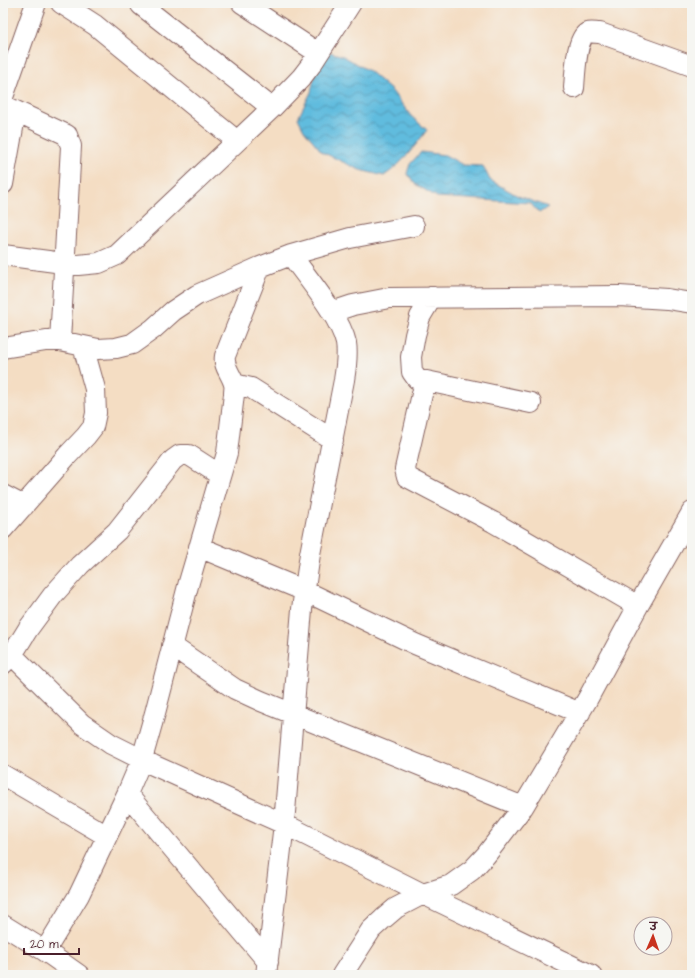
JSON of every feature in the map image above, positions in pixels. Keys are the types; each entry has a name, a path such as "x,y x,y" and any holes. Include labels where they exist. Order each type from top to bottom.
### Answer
{"street":[{"path":"3,97 36,3"},
{"path":"62,3 95,25 237,141"},
{"path":"242,3 318,53"},
{"path":"3,255 78,266 99,263 117,256 272,108 311,65 351,3"},
{"path":"141,5 272,108"},
{"path":"574,88 579,46 584,36 588,33 600,33 692,66"},
{"path":"3,184 10,108 67,135 71,146 60,341"},
{"path":"3,348 46,341 60,341 98,349 116,348 132,344 153,329 173,311 198,295 260,267 290,255 350,238 414,226"},
{"path":"267,969 284,824 297,656 305,591 310,554 333,440 346,361 346,343 341,329 332,312 290,255"},
{"path":"45,951 79,896 142,759 199,547 227,452 233,407 234,384 225,367 225,356 260,267"},
{"path":"332,312 353,305 389,298 619,296 667,299 692,303"},
{"path":"432,297 420,317 411,356 412,372 417,379 532,403"},
{"path":"3,529 93,427 96,413 95,389 83,346"},
{"path":"425,381 405,469 406,477 493,522 638,606"},
{"path":"234,384 251,388 333,440"},
{"path":"220,475 189,455 180,456 173,460 117,531 80,565 53,595 7,659 82,724 111,744 284,824 423,894 591,975"},
{"path":"3,495 24,506"},
{"path":"342,975 371,930 396,908 423,894 451,884 472,870 486,855 523,807 580,713 638,606 692,512"},
{"path":"199,547 305,591 416,644 580,713"},
{"path":"172,646 235,689 261,701 523,807"},
{"path":"3,775 107,836"},
{"path":"127,794 267,969"},
{"path":"3,925 45,951 79,975"}],"water":[{"path":"326,51 343,56 369,71 392,91 411,116 427,130 402,161 384,176 360,170 322,152 304,130 298,118 311,92 316,69"},
{"path":"421,152 445,155 463,165 483,166 490,180 518,196 548,207 539,213 530,203 437,197 415,184 407,173 410,164"}]}
